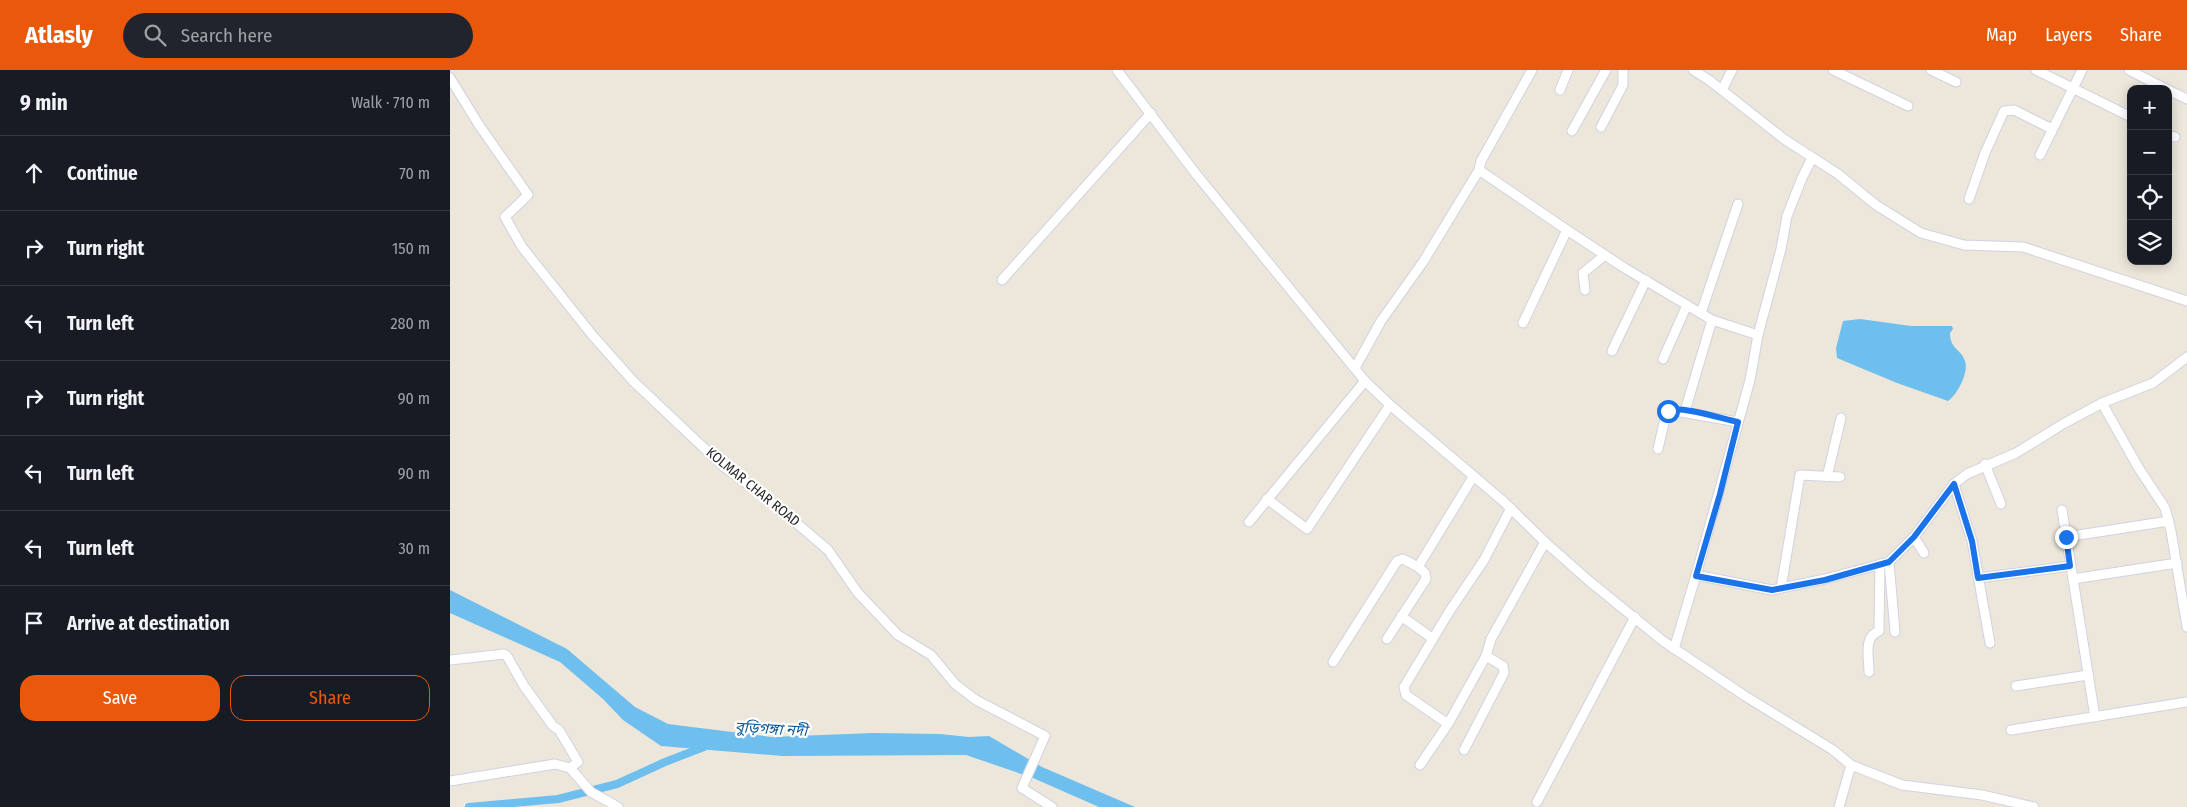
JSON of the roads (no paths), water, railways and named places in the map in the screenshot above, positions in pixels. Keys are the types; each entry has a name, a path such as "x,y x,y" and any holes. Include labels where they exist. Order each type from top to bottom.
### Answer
{"street":[{"path":"1117,70 1196,174 1366,381 1390,405 1511,508 1545,542 1634,617 1674,649 1744,696 1833,750 1851,766 1902,785 1982,795 2034,807"},
{"path":"1355,368 1381,321 1423,262 1479,170 1481,161 1532,70"},
{"path":"1560,90 1568,70"},
{"path":"1572,131 1606,70"},
{"path":"1602,127 1623,85 1623,70"},
{"path":"1693,70 1722,90 1784,139 1838,174 1876,205 1920,233 1964,244 2022,248 2187,301"},
{"path":"1722,90 1732,70"},
{"path":"1833,70 1908,106"},
{"path":"1931,70 1956,82"},
{"path":"2036,70 2127,115"},
{"path":"2040,155 2082,70"},
{"path":"2129,70 2159,85"},
{"name":"KOLMAR CHAR ROAD","path":"450,78 528,195 505,217 522,247 593,336 633,381 722,466 779,508 828,550 858,593 898,635 931,655 955,684 976,700 1045,736 1022,788 1052,807"},
{"path":"2172,91 2187,98"},
{"path":"1968,199 1985,153 2004,111 2014,110 2052,129"},
{"path":"1002,280 1151,113"},
{"path":"1674,649 1720,494 1750,380 1758,335 1781,249 1787,216 1802,178 1810,162 1815,159"},
{"path":"1479,170 1605,255 1712,320 1758,335"},
{"path":"1701,313 1738,204"},
{"path":"1523,323 1567,230"},
{"path":"1585,290 1582,273 1605,255"},
{"path":"1612,351 1646,280"},
{"path":"1663,358 1688,305"},
{"path":"1685,411 1712,320"},
{"path":"1696,576 1772,590 1825,580 1885,563 1914,537 1954,484 1967,474 1985,464 2016,453 2063,424 2102,404 2153,383 2187,357"},
{"path":"1249,522 1366,381"},
{"path":"2102,404 2138,467 2160,500 2169,521 2186,606 2187,627"},
{"path":"1268,499 1307,529 1390,405"},
{"path":"1658,449 1668,411 1670,410 1685,411 1738,422"},
{"path":"1827,477 1841,418"},
{"path":"1985,464 2001,504"},
{"path":"1781,588 1800,475 1840,477"},
{"path":"1418,567 1473,477"},
{"path":"1954,484 1972,541 1990,643"},
{"path":"1448,724 1406,695 1404,690 1432,638 1484,560 1511,508"},
{"path":"2062,510 2094,716"},
{"path":"2066,537 2169,521"},
{"path":"1914,537 1924,553"},
{"path":"1420,765 1448,724 1486,656 1491,640 1545,542"},
{"path":"1333,662 1397,561 1403,559 1425,573 1426,579 1387,639"},
{"path":"1885,563 1895,632"},
{"path":"1869,672 1869,639 1873,633 1879,631 1885,563"},
{"path":"2073,579 2177,563"},
{"path":"1978,578 2070,566"},
{"path":"1401,616 1432,638"},
{"path":"1537,802 1634,617"},
{"path":"450,660 504,654 507,656 524,686 553,726 559,730 578,762 570,768"},
{"path":"1464,750 1504,673 1503,666 1486,656"},
{"path":"2016,686 2088,674"},
{"path":"2011,730 2187,702"},
{"path":"450,780 555,764 570,768 591,792 618,807"},
{"path":"1839,807 1851,766"}],"water":[{"path":"1860,319 1911,326 1952,326 1950,338 1963,357 1966,366 1964,377 1955,394 1948,401 1897,383 1837,358 1836,348 1843,321"},
{"path":"450,590 567,649 635,707 668,724 771,737 873,733 940,734 969,737 989,736 1042,767 1135,807 1099,807 1033,778 966,755 783,756 661,746 623,720 603,699 560,662 450,613"}],"waterway":[{"path":"469,807 558,799 617,784 704,747"}],"water label":[{"name":"বুড়িগঙ্গা নদী","path":"771,729"}]}
